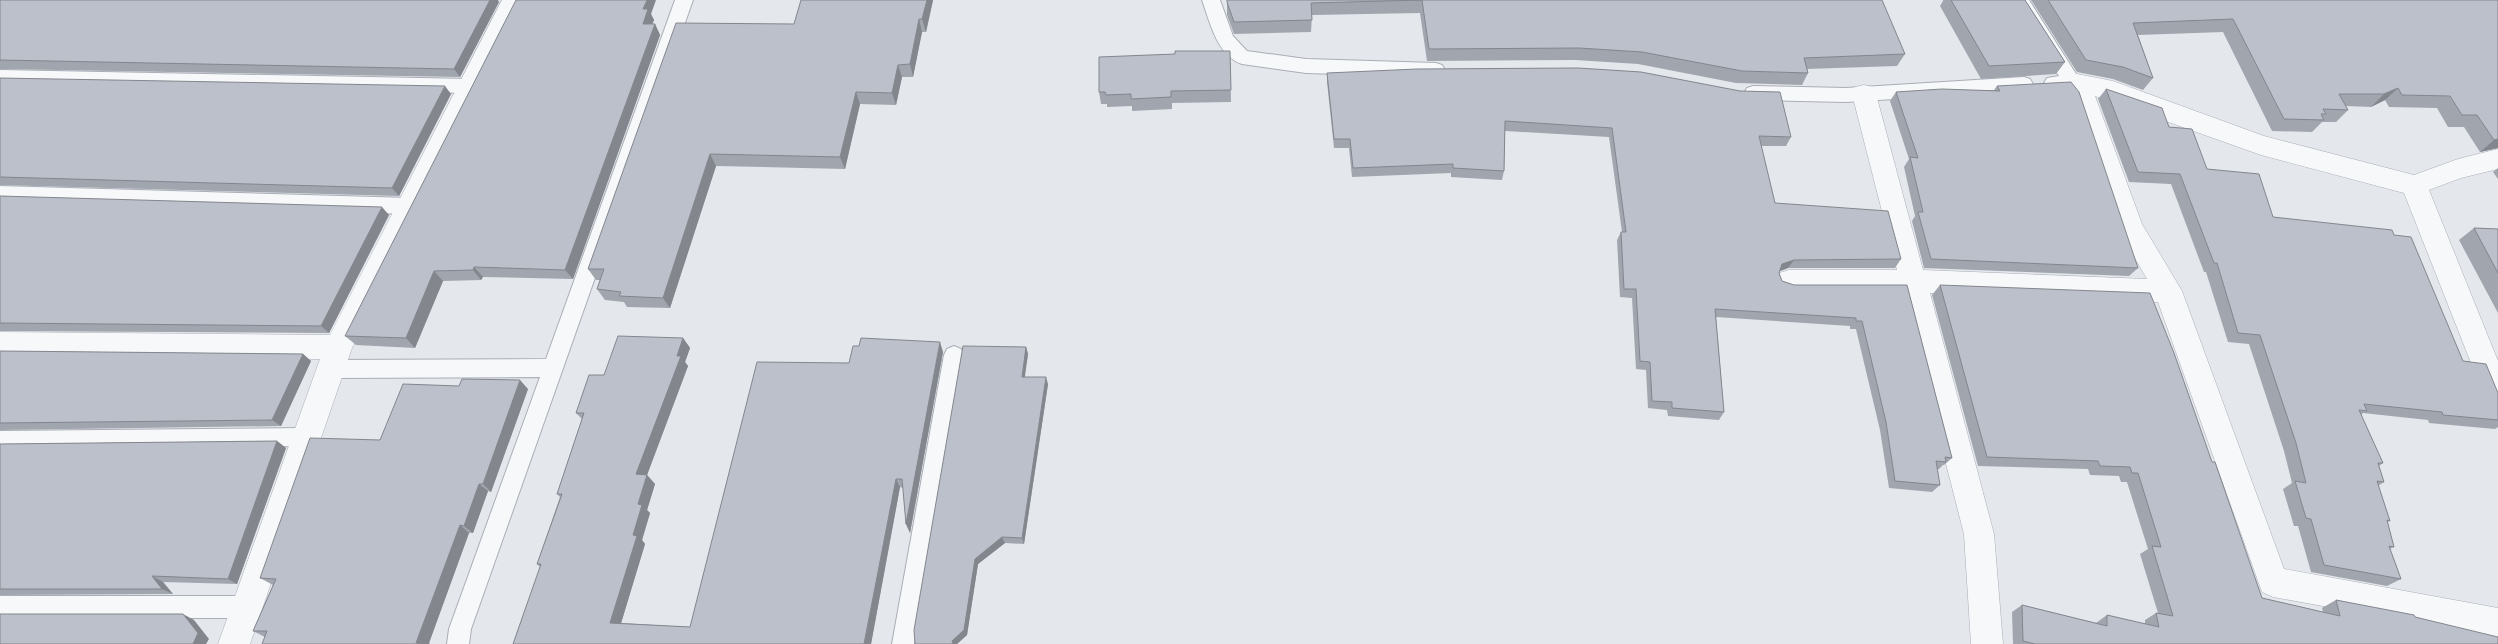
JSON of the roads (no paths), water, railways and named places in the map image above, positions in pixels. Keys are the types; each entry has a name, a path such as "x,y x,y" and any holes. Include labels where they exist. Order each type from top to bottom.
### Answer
{"street":[{"path":"234,644 335,358 514,0"},
{"path":"2072,82 2104,88 2261,145 2414,185 2458,169 2498,159"},
{"path":"2072,82 2084,98 2130,227 2168,290 2273,582 2498,623"},
{"path":"1864,94 1979,534 1987,644"},
{"path":"2414,185 2498,396"},
{"path":"1789,281 1914,282 2168,290"},
{"path":"0,344 335,358"}],"lane":[{"path":"458,644 460,629 684,0"},
{"path":"1211,0 1225,39 1242,57 1306,66 1449,70"},
{"path":"1736,92 1864,94 2072,82 2020,0"},
{"path":"0,77 471,86"},
{"path":"0,194 410,206"},
{"path":"903,644 954,355"},
{"path":"335,358 553,368"},
{"path":"0,440 306,437"},
{"path":"0,607 248,607"}]}
